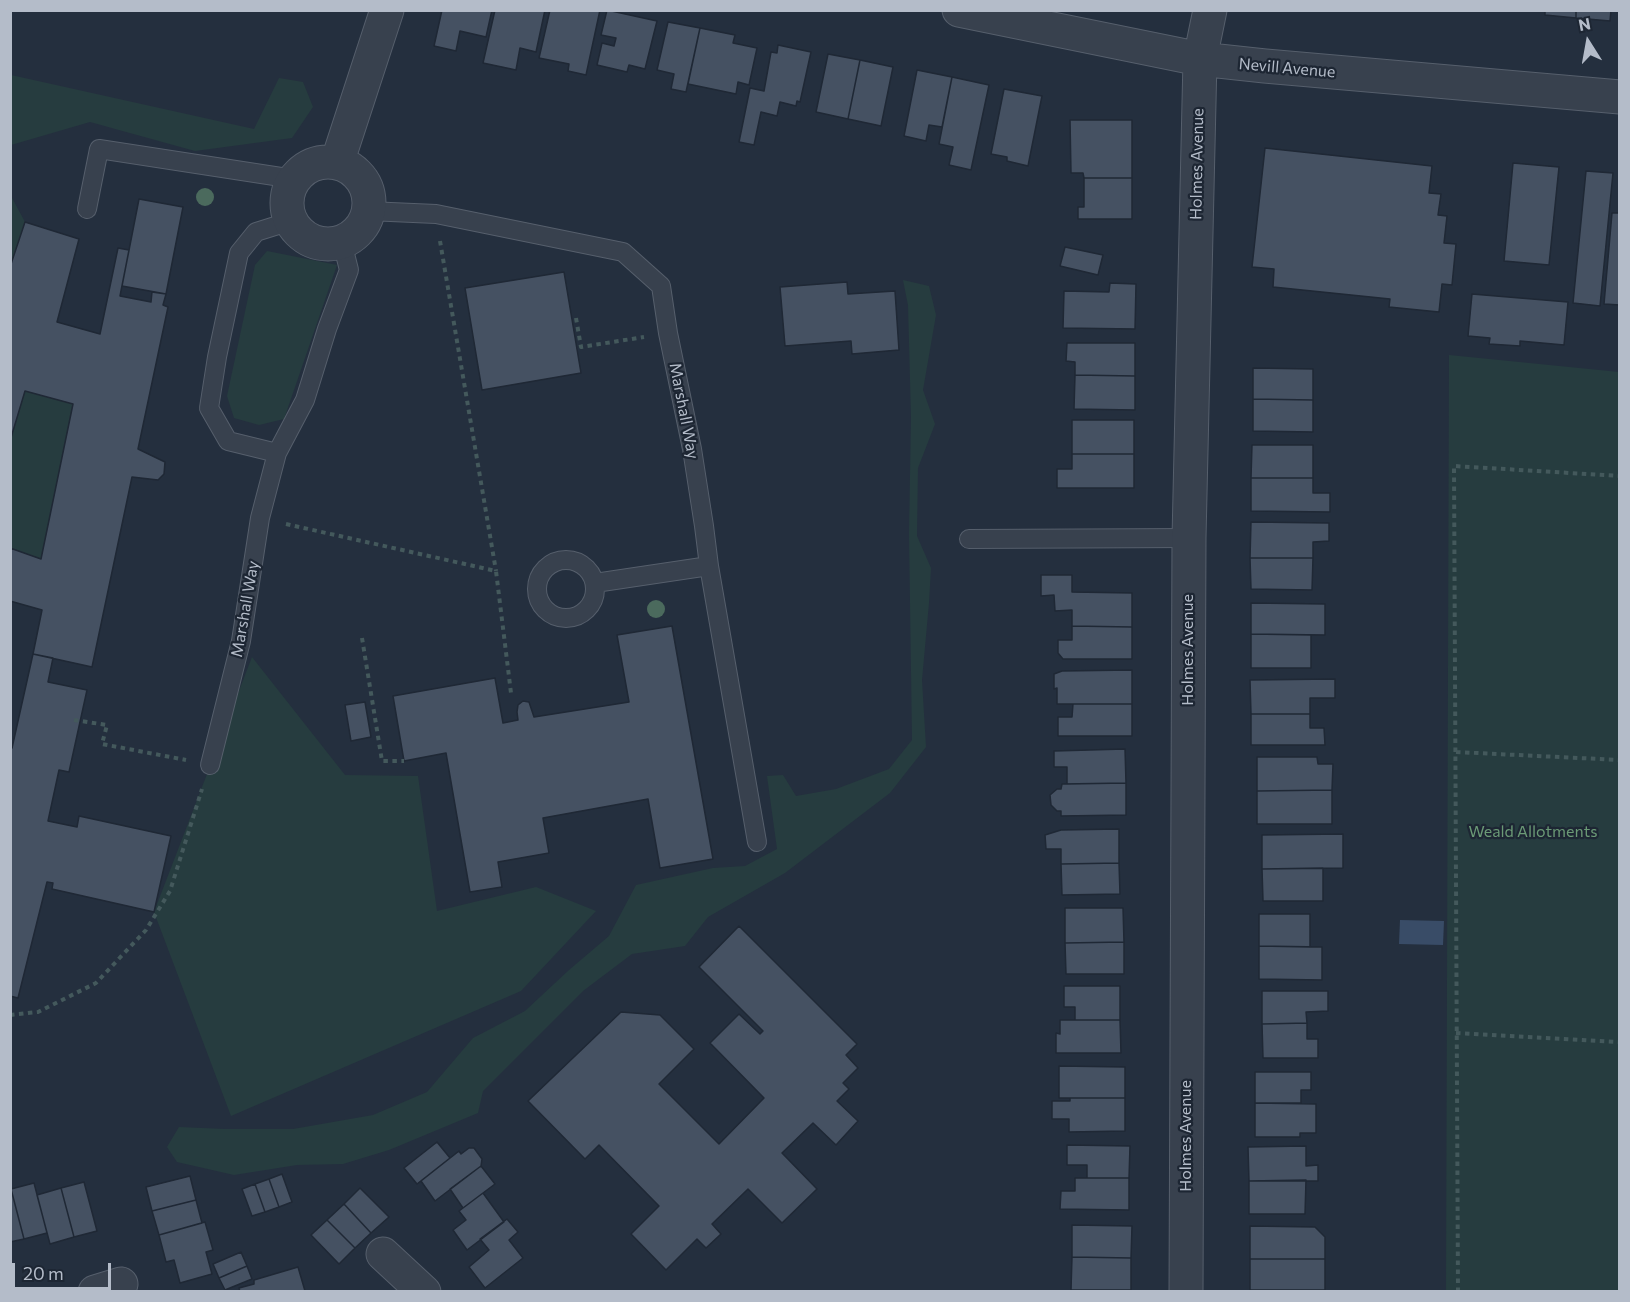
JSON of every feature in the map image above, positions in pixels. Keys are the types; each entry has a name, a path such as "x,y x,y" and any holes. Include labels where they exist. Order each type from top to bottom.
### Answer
{"street":[{"path":"337,163 387,10"},
{"name":"Holmes Avenue","path":"1186,1292 1189,538 1200,58 1210,10"},
{"name":"Nevill Avenue","path":"976,12 1200,58 1265,66 1620,97"},
{"path":"317,163 337,163 357,173 369,198 368,211 363,224 342,242 328,244 313,241 300,233 291,221 287,207 288,193 294,179 317,163"},
{"path":"384,1254 424,1292"}],"lane":[{"path":"87,209 99,149 294,179"},
{"name":"Marshall Way","path":"368,211 436,214 623,252 661,286 668,333 692,449 708,566 757,842"},
{"path":"277,453 228,441 209,408 217,357 239,253 256,232 291,221"},
{"name":"Marshall Way","path":"210,765 241,641 260,518 277,453 305,400 327,328 349,270 342,242"},
{"path":"969,539 1189,538"},
{"path":"595,583 708,566"}],"path":[{"path":"436,214 496,571 511,693"},
{"path":"576,318 581,347 668,333"},
{"path":"1458,1292 1454,466 1620,477"},
{"path":"260,518 496,571"},
{"path":"362,638 382,761 404,761"},
{"path":"10,1016 38,1012 96,983 146,930 170,891 210,765 102,744 107,725 74,720"},
{"path":"1456,752 1620,760"},
{"path":"1456,1033 1620,1042"}],"green space":[{"path":"11,75 254,129 279,78 303,82 313,107 292,138 195,151 90,122 11,145"},
{"path":"11,196 25,222 11,267"},
{"path":"267,251 337,265 284,419 259,425 234,418 227,396 255,265"},
{"path":"903,280 929,286 936,315 923,390 935,424 918,468 917,536 931,568 922,680 926,747 890,793 785,873 708,917 685,946 632,954 583,991 483,1091 478,1113 389,1150 343,1164 297,1165 234,1175 177,1162 167,1147 179,1127 293,1129 373,1115 427,1092 473,1038 525,1011 609,936 636,885 713,868 745,866 777,849 767,776 783,775 796,796 836,789 889,769 912,740 909,534 911,417 908,305"},
{"name":"Weald Allotments","path":"1449,355 1619,372 1619,1291 1446,1291"},
{"path":"25,391 73,404 41,559 11,548 10,441"},
{"path":"252,657 345,775 418,776 437,911 536,887 596,911 521,991 231,1116 154,912"}],"water":[{"path":"1400,920 1444,921 1443,945 1399,944"}],"building":[{"path":"442,10 492,10 486,37 460,31 456,51 434,46"},
{"path":"495,10 545,10 536,52 520,48 516,70 483,63"},
{"path":"550,10 600,10 586,75 568,71 569,64 539,58"},
{"path":"607,10 657,21 645,69 629,65 627,72 597,65 602,43 614,46 616,38 601,35"},
{"path":"1545,10 1576,10 1576,18 1545,15"},
{"path":"1576,10 1611,10 1610,21 1576,18"},
{"path":"668,22 700,28 686,92 671,89 674,74 657,70"},
{"path":"700,28 735,35 733,43 757,48 749,85 738,82 736,94 688,84"},
{"path":"778,45 811,52 800,102 797,101 796,106 780,102 777,116 761,112 754,145 739,142 750,88 764,91 771,52 777,53"},
{"path":"828,54 860,60 848,119 816,112"},
{"path":"860,60 893,67 881,126 848,119"},
{"path":"917,70 952,77 942,127 929,125 926,141 904,136"},
{"path":"952,77 989,85 971,170 949,165 953,147 939,144"},
{"path":"1004,89 1042,96 1028,166 1007,161 1007,157 991,154"},
{"path":"1070,120 1132,120 1132,178 1084,178 1083,173 1071,173"},
{"path":"1265,148 1432,166 1429,193 1441,194 1438,215 1447,216 1444,243 1456,244 1452,285 1442,284 1439,312 1389,307 1390,299 1273,287 1274,269 1252,267"},
{"path":"1513,163 1559,167 1549,265 1504,261"},
{"path":"1586,171 1613,173 1600,306 1573,303"},
{"path":"1084,178 1132,178 1132,219 1078,219 1078,207 1084,207"},
{"path":"139,199 183,207 166,294 122,286"},
{"path":"1612,213 1620,213 1620,305 1604,304"},
{"path":"25,222 79,239 57,322 100,334 118,248 129,250 120,296 151,302 152,292 166,294 163,305 168,307 138,449 165,462 164,474 158,480 132,477 92,667 33,654 42,610 10,601 10,548 41,559 73,404 25,391 10,441 10,267"},
{"path":"1065,247 1103,255 1098,275 1060,266"},
{"path":"564,272 581,373 482,390 465,288"},
{"path":"847,282 848,294 895,291 899,350 852,354 851,341 785,346 780,287"},
{"path":"1110,283 1136,284 1135,329 1063,328 1064,291 1109,292"},
{"path":"1472,294 1568,302 1564,345 1520,341 1520,346 1489,344 1490,338 1468,336"},
{"path":"1067,343 1135,343 1135,376 1075,375 1075,362 1066,361"},
{"path":"1253,368 1313,369 1313,400 1253,399"},
{"path":"1075,375 1135,376 1135,410 1074,409"},
{"path":"1253,399 1313,400 1313,432 1253,431"},
{"path":"1072,420 1134,420 1134,454 1072,454"},
{"path":"1252,445 1313,445 1313,478 1251,478"},
{"path":"1072,454 1134,454 1134,488 1057,488 1057,469 1072,469"},
{"path":"1251,478 1313,478 1313,493 1330,493 1330,512 1251,511"},
{"path":"1251,522 1329,523 1329,541 1313,542 1313,558 1250,558"},
{"path":"1250,558 1313,558 1312,590 1251,589"},
{"path":"1041,575 1072,575 1072,592 1132,593 1132,627 1072,626 1072,610 1055,611 1054,595 1041,596"},
{"path":"1251,603 1325,604 1325,635 1251,634"},
{"path":"672,626 713,859 660,868 648,799 543,818 549,853 498,862 502,887 470,892 446,753 404,761 393,696 495,678 503,723 518,720 518,705 523,701 529,702 534,717 629,702 617,635"},
{"path":"1072,626 1132,627 1132,659 1063,659 1058,653 1058,640 1072,640"},
{"path":"1251,634 1311,635 1311,668 1251,668"},
{"path":"33,654 53,658 48,682 87,690 69,772 59,770 48,821 77,827 79,816 171,836 154,912 52,889 53,883 47,882 18,998 10,996 10,748 12,748"},
{"path":"1132,670 1132,704 1057,704 1054,674 1062,671"},
{"path":"1335,679 1335,698 1310,698 1310,714 1251,714 1250,680"},
{"path":"365,702 371,737 351,741 345,705"},
{"path":"1073,704 1132,704 1132,736 1058,736 1058,717 1072,717"},
{"path":"1251,714 1310,714 1310,728 1324,728 1325,745 1251,745"},
{"path":"1125,749 1126,783 1067,784 1067,767 1054,767 1054,751"},
{"path":"1257,757 1317,757 1318,764 1333,764 1332,790 1257,791"},
{"path":"1126,783 1126,815 1061,816 1061,811 1057,811 1051,805 1050,795 1057,789 1061,789 1062,784"},
{"path":"1332,790 1332,824 1257,824 1257,791"},
{"path":"1119,829 1119,863 1061,864 1061,849 1046,849 1045,835 1061,830"},
{"path":"1343,834 1343,868 1262,869 1262,835"},
{"path":"1119,863 1120,894 1062,895 1061,864"},
{"path":"1323,868 1323,901 1263,901 1262,869"},
{"path":"1065,908 1123,908 1124,942 1065,943"},
{"path":"1259,914 1310,914 1310,947 1259,946"},
{"path":"739,926 857,1044 846,1055 858,1068 843,1083 849,1089 837,1101 858,1121 836,1145 813,1123 782,1153 817,1189 782,1223 748,1189 712,1224 721,1234 706,1248 697,1239 666,1270 631,1234 659,1206 599,1145 585,1159 528,1101 621,1012 660,1015 694,1049 659,1084 719,1144 764,1098 710,1043 739,1014 760,1034 763,1031 699,967"},
{"path":"1124,942 1124,974 1066,974 1065,943"},
{"path":"1259,946 1322,947 1322,980 1259,979"},
{"path":"1064,986 1120,986 1120,1020 1075,1020 1075,1007 1064,1007"},
{"path":"1262,991 1328,991 1328,1011 1306,1012 1307,1023 1262,1024"},
{"path":"1060,1020 1120,1020 1121,1053 1056,1053 1056,1033 1060,1034"},
{"path":"1307,1023 1307,1039 1318,1039 1318,1058 1263,1058 1262,1024"},
{"path":"1059,1066 1125,1067 1125,1098 1059,1098"},
{"path":"1255,1072 1311,1072 1311,1090 1301,1090 1301,1103 1255,1103"},
{"path":"1070,1098 1125,1098 1125,1131 1069,1132 1069,1119 1052,1119 1052,1101 1070,1101"},
{"path":"1255,1103 1316,1104 1316,1133 1300,1133 1300,1137 1255,1137"},
{"path":"437,1142 450,1158 417,1184 404,1168"},
{"path":"1067,1145 1130,1146 1129,1178 1087,1178 1087,1165 1067,1165"},
{"path":"1306,1146 1306,1166 1318,1165 1318,1181 1249,1181 1248,1147"},
{"path":"469,1148 474,1148 482,1159 481,1166 435,1201 421,1181 459,1151 461,1154"},
{"path":"481,1166 495,1184 463,1208 450,1189"},
{"path":"282,1174 292,1202 279,1207 269,1179"},
{"path":"190,1176 196,1200 152,1211 146,1187"},
{"path":"1075,1178 1129,1178 1129,1210 1060,1209 1061,1191 1075,1191"},
{"path":"269,1179 279,1207 265,1212 255,1184"},
{"path":"1306,1180 1305,1214 1249,1214 1249,1181"},
{"path":"84,1182 97,1231 74,1237 61,1188"},
{"path":"34,1183 47,1233 24,1239 11,1189"},
{"path":"255,1184 265,1212 252,1216 242,1189"},
{"path":"61,1188 74,1237 50,1244 37,1195"},
{"path":"360,1188 389,1217 371,1233 344,1204"},
{"path":"10,1190 24,1239 10,1242"},
{"path":"483,1193 504,1222 467,1250 453,1230 466,1220 459,1211"},
{"path":"196,1200 202,1223 159,1235 152,1211"},
{"path":"344,1204 371,1233 355,1248 327,1220"},
{"path":"507,1219 518,1232 509,1240 523,1258 485,1288 469,1267 489,1250 480,1239"},
{"path":"327,1220 355,1248 339,1264 311,1235"},
{"path":"205,1222 213,1250 206,1252 212,1274 180,1283 174,1260 166,1262 159,1235"},
{"path":"1072,1225 1132,1226 1131,1258 1072,1257"},
{"path":"1250,1226 1315,1227 1325,1237 1325,1259 1250,1259"},
{"path":"241,1252 247,1266 219,1278 213,1264"},
{"path":"1072,1257 1131,1258 1131,1290 1071,1290"},
{"path":"1250,1259 1325,1259 1325,1290 1250,1290"},
{"path":"247,1266 252,1279 225,1290 219,1278"},
{"path":"298,1267 305,1291 240,1292 239,1288 254,1284 254,1280"}]}
